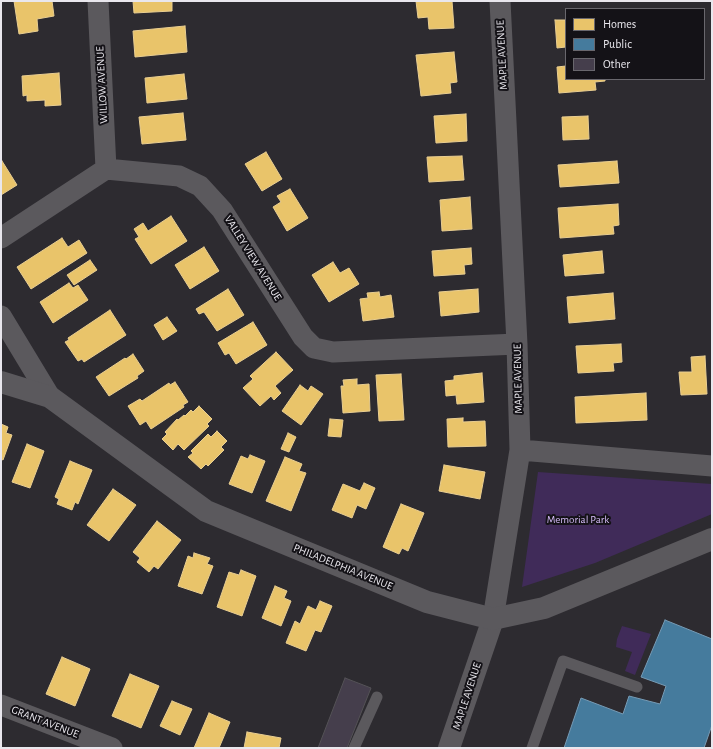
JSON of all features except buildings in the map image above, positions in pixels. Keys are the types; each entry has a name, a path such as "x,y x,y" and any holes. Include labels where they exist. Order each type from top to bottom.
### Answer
{"main road":[{"name":"PHILADELPHIA AVENUE","path":"1,382 50,397 206,512 427,602 493,619 544,608 712,539"},
{"name":"MAPLE AVENUE","path":"449,748 493,619"}],"street":[{"name":"WILLOW AVENUE","path":"98,1 106,169"},
{"name":"MAPLE AVENUE","path":"493,619 520,450 517,344 500,1"},
{"path":"1,238 106,169"},
{"name":"VALLEY VIEW AVENUE","path":"106,169 179,176 200,186 222,210 303,337 314,348 332,352 517,344"},
{"path":"1,316 50,397"},
{"path":"520,450 712,466"},
{"name":"GRANT AVENUE","path":"1,705 112,748"}],"lane":[{"path":"532,748 564,661 637,687"},
{"path":"354,748 377,697"}],"green space":[{"name":"Memorial Park","path":"538,472 712,484 712,514 595,563 522,587"},
{"path":"622,626 651,634 635,675 625,671 632,652 616,647 617,639"}]}
